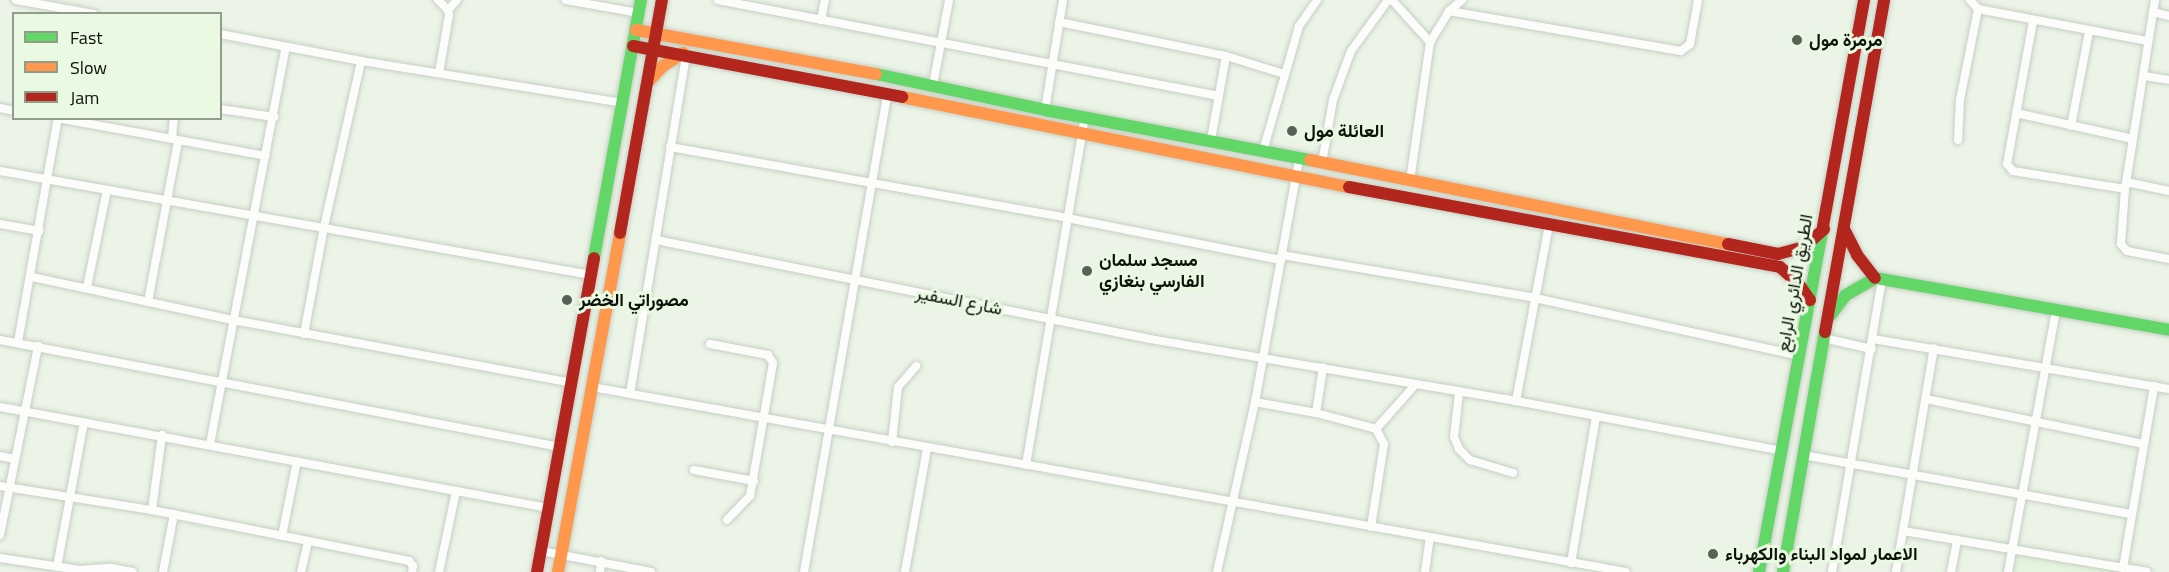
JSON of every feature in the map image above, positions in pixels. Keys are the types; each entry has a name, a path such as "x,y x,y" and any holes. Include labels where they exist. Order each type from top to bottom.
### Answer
{"main road":[{"path":"537,572 641,0"},
{"path":"558,572 649,82 662,0"},
{"name":"الطريق الدائري الرابع","path":"1759,572 1824,229 1864,0"},
{"name":"الطريق الدائري الرابع","path":"1783,572 1884,0"},
{"path":"660,13 682,40"},
{"path":"636,30 933,85 1045,110 1211,140 1778,254 1804,248 1824,229"},
{"path":"633,46 1780,267 1798,283 1810,300"},
{"path":"649,82 663,66 684,54"},
{"path":"812,80 814,63"},
{"path":"1167,150 1170,132"},
{"path":"1843,229 1857,255 1879,279"},
{"path":"1826,323 1846,295 1879,279 2169,330"}],"street":[{"path":"16,0 83,12"},
{"path":"438,0 448,10"},
{"path":"439,73 448,10 457,0"},
{"path":"567,0 638,13"},
{"path":"718,0 942,41 1219,96"},
{"path":"822,20 825,0"},
{"path":"933,85 949,0"},
{"path":"1045,110 1063,0"},
{"path":"1263,151 1299,26 1317,0"},
{"path":"1322,163 1332,100 1351,51 1388,0"},
{"path":"1392,0 1430,42"},
{"path":"1410,181 1430,42 1449,11 1462,0"},
{"path":"1449,11 1681,51 1690,44 1698,0"},
{"path":"1970,0 1978,9 2089,32 2148,41"},
{"path":"2155,0 2125,186 2121,244 2127,251 2169,259"},
{"path":"1958,140 1960,100 1978,9"},
{"path":"2153,12 2169,16"},
{"path":"2033,21 2007,165 2009,168 2169,191"},
{"path":"1059,22 1227,56 1284,74"},
{"path":"2072,126 2089,32"},
{"path":"222,34 362,61 622,103"},
{"path":"210,444 220,382 267,156 286,47"},
{"path":"630,394 684,54"},
{"path":"1211,140 1227,56"},
{"path":"304,334 324,226 362,61"},
{"path":"2144,76 2169,80"},
{"path":"804,572 827,428 887,96"},
{"path":"222,109 274,117"},
{"path":"2016,113 2133,139"},
{"path":"1026,465 1084,117"},
{"path":"18,342 32,276 58,120"},
{"path":"64,120 267,156"},
{"path":"148,302 167,201 175,140 174,120"},
{"path":"670,147 1281,257 1535,298 1800,356"},
{"path":"1217,572 1255,402 1299,159"},
{"path":"0,171 324,226 591,275"},
{"path":"87,287 107,190"},
{"path":"0,224 39,231"},
{"path":"1516,401 1549,224"},
{"name":"شارع السفير","path":"656,240 1150,339 1263,356 1414,386 1516,401 1782,451"},
{"path":"32,276 233,320 572,383"},
{"path":"1832,572 1872,348 1879,279"},
{"path":"2008,572 2056,311"},
{"path":"1823,338 1872,348"},
{"path":"1873,339 2169,389"},
{"path":"0,340 560,447"},
{"path":"710,344 761,353 772,358 773,363 750,496 727,520"},
{"path":"0,535 38,346"},
{"path":"1896,572 1934,348"},
{"path":"892,442 898,387 916,366"},
{"path":"1316,413 1323,368"},
{"path":"1376,429 1414,386"},
{"path":"2123,568 2154,386"},
{"path":"592,387 1621,572"},
{"path":"1459,393 1454,437 1460,449 1470,460 1513,473"},
{"path":"1926,399 2143,444"},
{"path":"1255,402 1316,413 1376,429 1384,444 1371,527"},
{"path":"0,407 162,435 548,508"},
{"path":"1571,562 1596,416"},
{"path":"57,567 84,422"},
{"path":"152,510 162,435"},
{"path":"905,572 927,448"},
{"path":"1803,455 2131,514"},
{"path":"0,456 15,459"},
{"path":"282,536 297,460"},
{"path":"694,470 754,481"},
{"path":"0,486 174,514 409,561 413,566 412,572"},
{"path":"439,572 456,491"},
{"path":"163,572 174,514"},
{"path":"1903,531 2147,572"},
{"path":"1425,572 1430,538"},
{"path":"1951,572 1957,540"},
{"path":"301,572 308,541"},
{"path":"540,551 651,572"},
{"path":"0,558 80,570 133,572"},
{"path":"600,572 602,561"}],"shaded area":[{"path":"2014,551 2143,572 2010,572"}],"traffic: fast":[{"path":"594,258 641,0"},
{"path":"876,74 1045,110 1310,160"},
{"path":"1759,572 1823,226"},
{"path":"1830,316 1846,295 1875,278 2169,330"},
{"path":"1783,572 1825,332"}],"traffic: slow":[{"path":"636,30 876,74"},
{"path":"649,81 663,66 683,53"},
{"path":"902,97 1349,187"},
{"path":"1310,160 1728,244"},
{"path":"558,572 620,233"}],"traffic: jam":[{"path":"620,233 662,0"},
{"path":"1823,226 1864,0"},
{"path":"1825,332 1884,0"},
{"path":"633,46 902,97"},
{"path":"1349,187 1780,267 1798,283 1810,300"},
{"path":"1728,244 1778,254 1804,247 1824,229"},
{"path":"1844,229 1857,255 1875,278"},
{"path":"537,572 594,258"}],"place":[{"name":"مرمرة مول","path":"1797,40"},
{"name":"العائلة مول","path":"1292,131"},
{"name":"مسجد سلمان الفارسي بنغازي","path":"1087,271"},
{"name":"مصوراتي الخضر","path":"567,300"},
{"name":"الاعمار لمواد البناء والكهرباء","path":"1713,554"}]}
